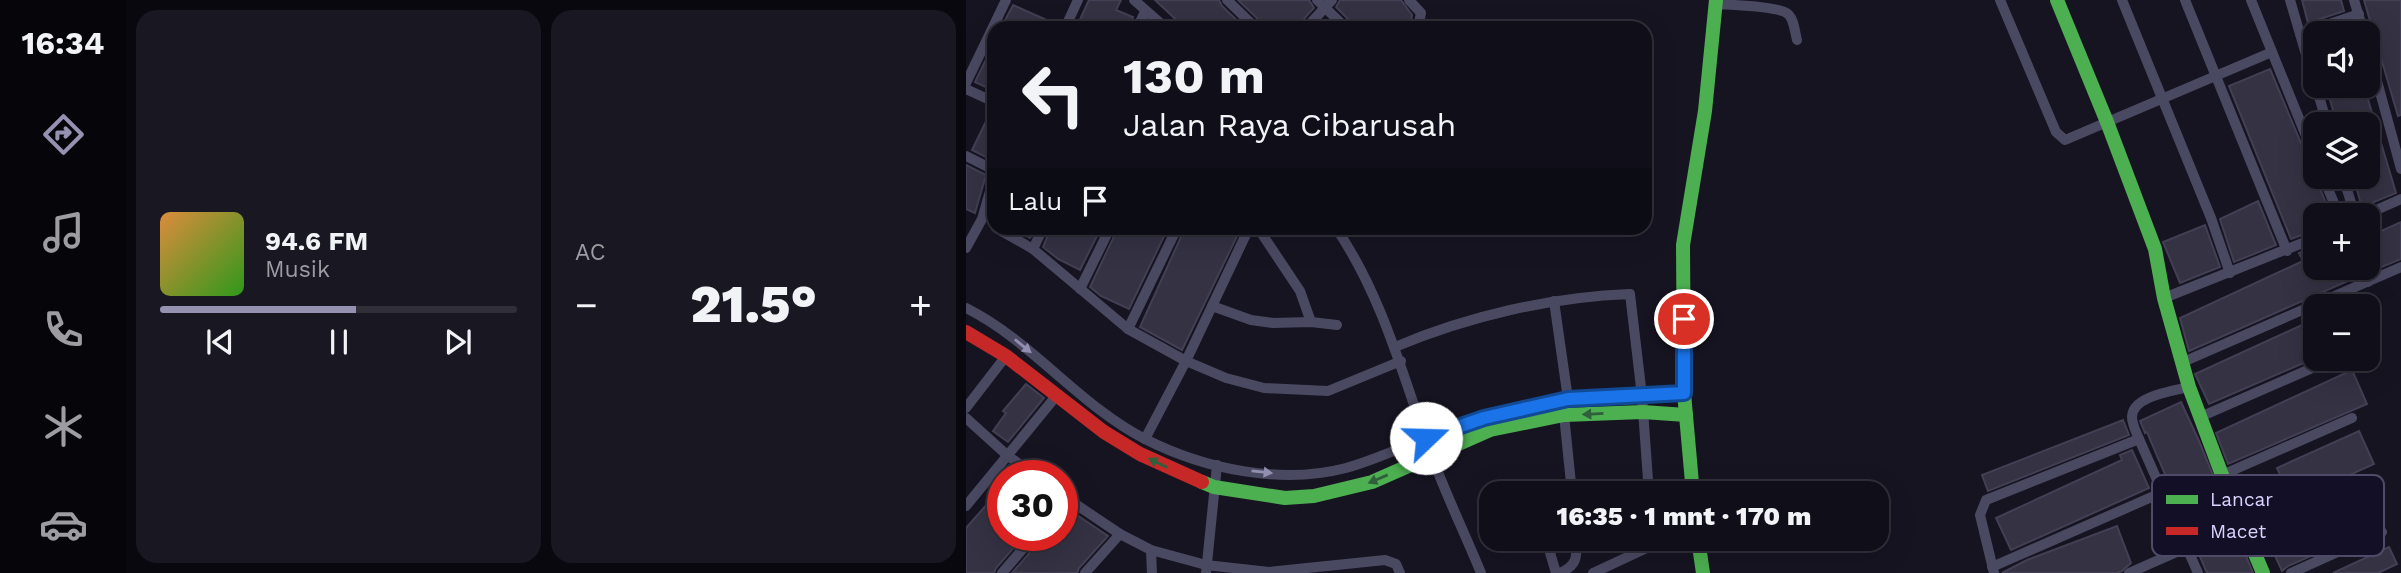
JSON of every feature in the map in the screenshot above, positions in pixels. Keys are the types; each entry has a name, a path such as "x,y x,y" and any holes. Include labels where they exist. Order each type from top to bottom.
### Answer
{"street":[{"path":"996,21 1006,0"},
{"path":"1068,21 1078,0"},
{"path":"1134,0 1157,21"},
{"path":"1227,0 1249,21"},
{"path":"1409,0 1421,13 1419,21"},
{"path":"2000,0 2059,136 2066,140 2272,52"},
{"path":"2057,0 2155,249 2164,298 2189,387 2222,475 2352,418"},
{"path":"2122,0 2230,273"},
{"path":"2185,0 2287,251"},
{"path":"2251,0 2303,128"},
{"path":"2290,0 2303,44"},
{"path":"2354,0 2361,21"},
{"path":"1692,481 1684,393 1683,246 1705,111 1716,2 1784,12 1790,18 1797,40"},
{"path":"1311,21 1325,3 1340,21"},
{"path":"1141,21 1145,12"},
{"path":"2300,34 2359,15"},
{"path":"966,83 987,39"},
{"path":"966,89 987,99"},
{"path":"2380,92 2401,169"},
{"path":"966,156 987,166"},
{"path":"2380,208 2401,199"},
{"path":"966,248 982,219 987,202"},
{"path":"982,219 987,222"},
{"path":"1009,235 1033,249 1128,329 1186,361 1226,378 1264,388 1328,391 1401,361"},
{"path":"1033,249 1040,235"},
{"path":"1080,289 1107,235"},
{"path":"1128,329 1175,235"},
{"path":"1145,439 1186,361 1246,235"},
{"path":"1263,235 1300,291 1311,322"},
{"path":"1341,235 1352,251 1401,361 1431,455 1482,573"},
{"path":"2164,298 2303,244"},
{"path":"2183,362 2401,267"},
{"path":"1395,347 1426,334 1554,301 1630,294 1642,396 1648,481"},
{"path":"1554,301 1568,399"},
{"path":"1212,306 1251,320 1337,325"},
{"path":"966,308 1006,332 1109,415 1145,439 1217,465 1261,473 1290,474 1343,469 1455,426 1568,399 1684,393"},
{"path":"966,332 1006,356 1104,432 1140,454 1214,486 1284,498 1314,496 1372,482 1490,430 1564,415 1643,412 1686,415"},
{"path":"966,408 1006,356"},
{"path":"2200,417 2305,371"},
{"path":"2155,475 2139,439 2132,416 2134,408 2143,401 2189,387"},
{"path":"966,506 1057,395"},
{"path":"1564,415 1571,481"},
{"path":"966,418 1014,460"},
{"path":"2139,439 1986,500 1980,515 1993,570 2152,497"},
{"path":"1206,569 1217,465"},
{"path":"1078,508 1151,550 1206,569 1269,572 1385,560 1396,564 1400,573"},
{"path":"1085,573 1120,534"},
{"path":"1151,550 1152,573"},
{"path":"1002,573 1021,551"},
{"path":"1550,551 1558,573 1575,564 1577,551"},
{"path":"1593,573 1636,551"},
{"path":"1700,551 1703,573"},
{"path":"2129,573 2168,556"},
{"path":"2191,556 2198,573"},
{"path":"2256,556 2263,573"},
{"path":"2291,573 2329,556"}],"building":[{"path":"1089,0 1121,0 1116,10 1133,17 1132,21 1079,21"},
{"path":"1155,0 1219,0 1238,21 1178,21"},
{"path":"1238,0 1309,0 1314,8 1302,21 1260,21"},
{"path":"1340,0 1401,0 1412,15 1411,21 1350,21 1336,7"},
{"path":"2302,0 2341,0 2344,11 2307,21"},
{"path":"2364,0 2401,0 2401,115 2398,116 2380,55 2380,21 2370,21"},
{"path":"1013,5 1049,21 1005,21"},
{"path":"987,57 987,88 975,82"},
{"path":"2270,69 2303,148 2303,189 2320,189 2326,203 2303,203 2303,234 2291,239 2229,86"},
{"path":"2329,98 2368,98 2372,112 2334,112"},
{"path":"987,119 987,158 972,150"},
{"path":"2380,140 2396,193 2372,203 2361,203 2357,189 2380,189"},
{"path":"966,165 986,175 975,213 966,209"},
{"path":"2258,201 2276,245 2234,262 2220,219"},
{"path":"2401,222 2401,259 2380,268 2380,232"},
{"path":"2205,225 2220,267 2180,283 2163,242"},
{"path":"1048,235 1098,235 1080,270 1058,259 1043,247"},
{"path":"1115,235 1165,235 1129,309 1101,296 1090,287"},
{"path":"1182,235 1238,235 1182,350 1140,327"},
{"path":"2303,261 2303,280 2350,280 2318,294 2303,294 2303,301 2189,351 2180,318"},
{"path":"2303,324 2303,363 2209,404 2195,374"},
{"path":"2350,371 2352,371 2367,404 2228,464 2216,433"},
{"path":"1026,384 1044,398 1008,442 993,431 1006,413 1003,411"},
{"path":"2181,402 2213,475 2165,475 2140,421"},
{"path":"2123,420 2129,435 1988,491 1982,475"},
{"path":"2359,431 2374,464 2350,475 2280,475 2277,468"},
{"path":"2132,450 2149,488 2011,550 1996,518 2122,460 2120,455"},
{"path":"987,504 987,551 1011,551 994,573 966,573 966,528"},
{"path":"1078,516 1108,536 1077,573 1012,573 1031,551 1078,551"},
{"path":"2117,526 2131,563 2122,571 2002,573 2027,560"},
{"path":"2389,547 2397,564 2378,573 2333,573 2370,556 2384,556 2384,549"},
{"path":"2200,556 2246,556 2253,573 2207,573"},
{"path":"2275,556 2311,556 2288,566 2282,571"}],"traffic: fast":[{"path":"1692,481 1684,393 1683,245 1705,111 1716,0"},
{"path":"2057,0 2155,249 2164,298 2189,387 2222,475"},
{"path":"1202,482 1214,487 1285,498 1314,496 1372,482 1490,430 1564,415 1643,412 1686,415"},
{"path":"1700,551 1703,573"},
{"path":"2256,556 2263,573"}],"traffic: jam":[{"path":"966,332 1006,356 1104,432 1140,454 1202,482"}],"route":[{"path":"1426,438 1484,418 1568,399 1684,393 1684,319"}]}
